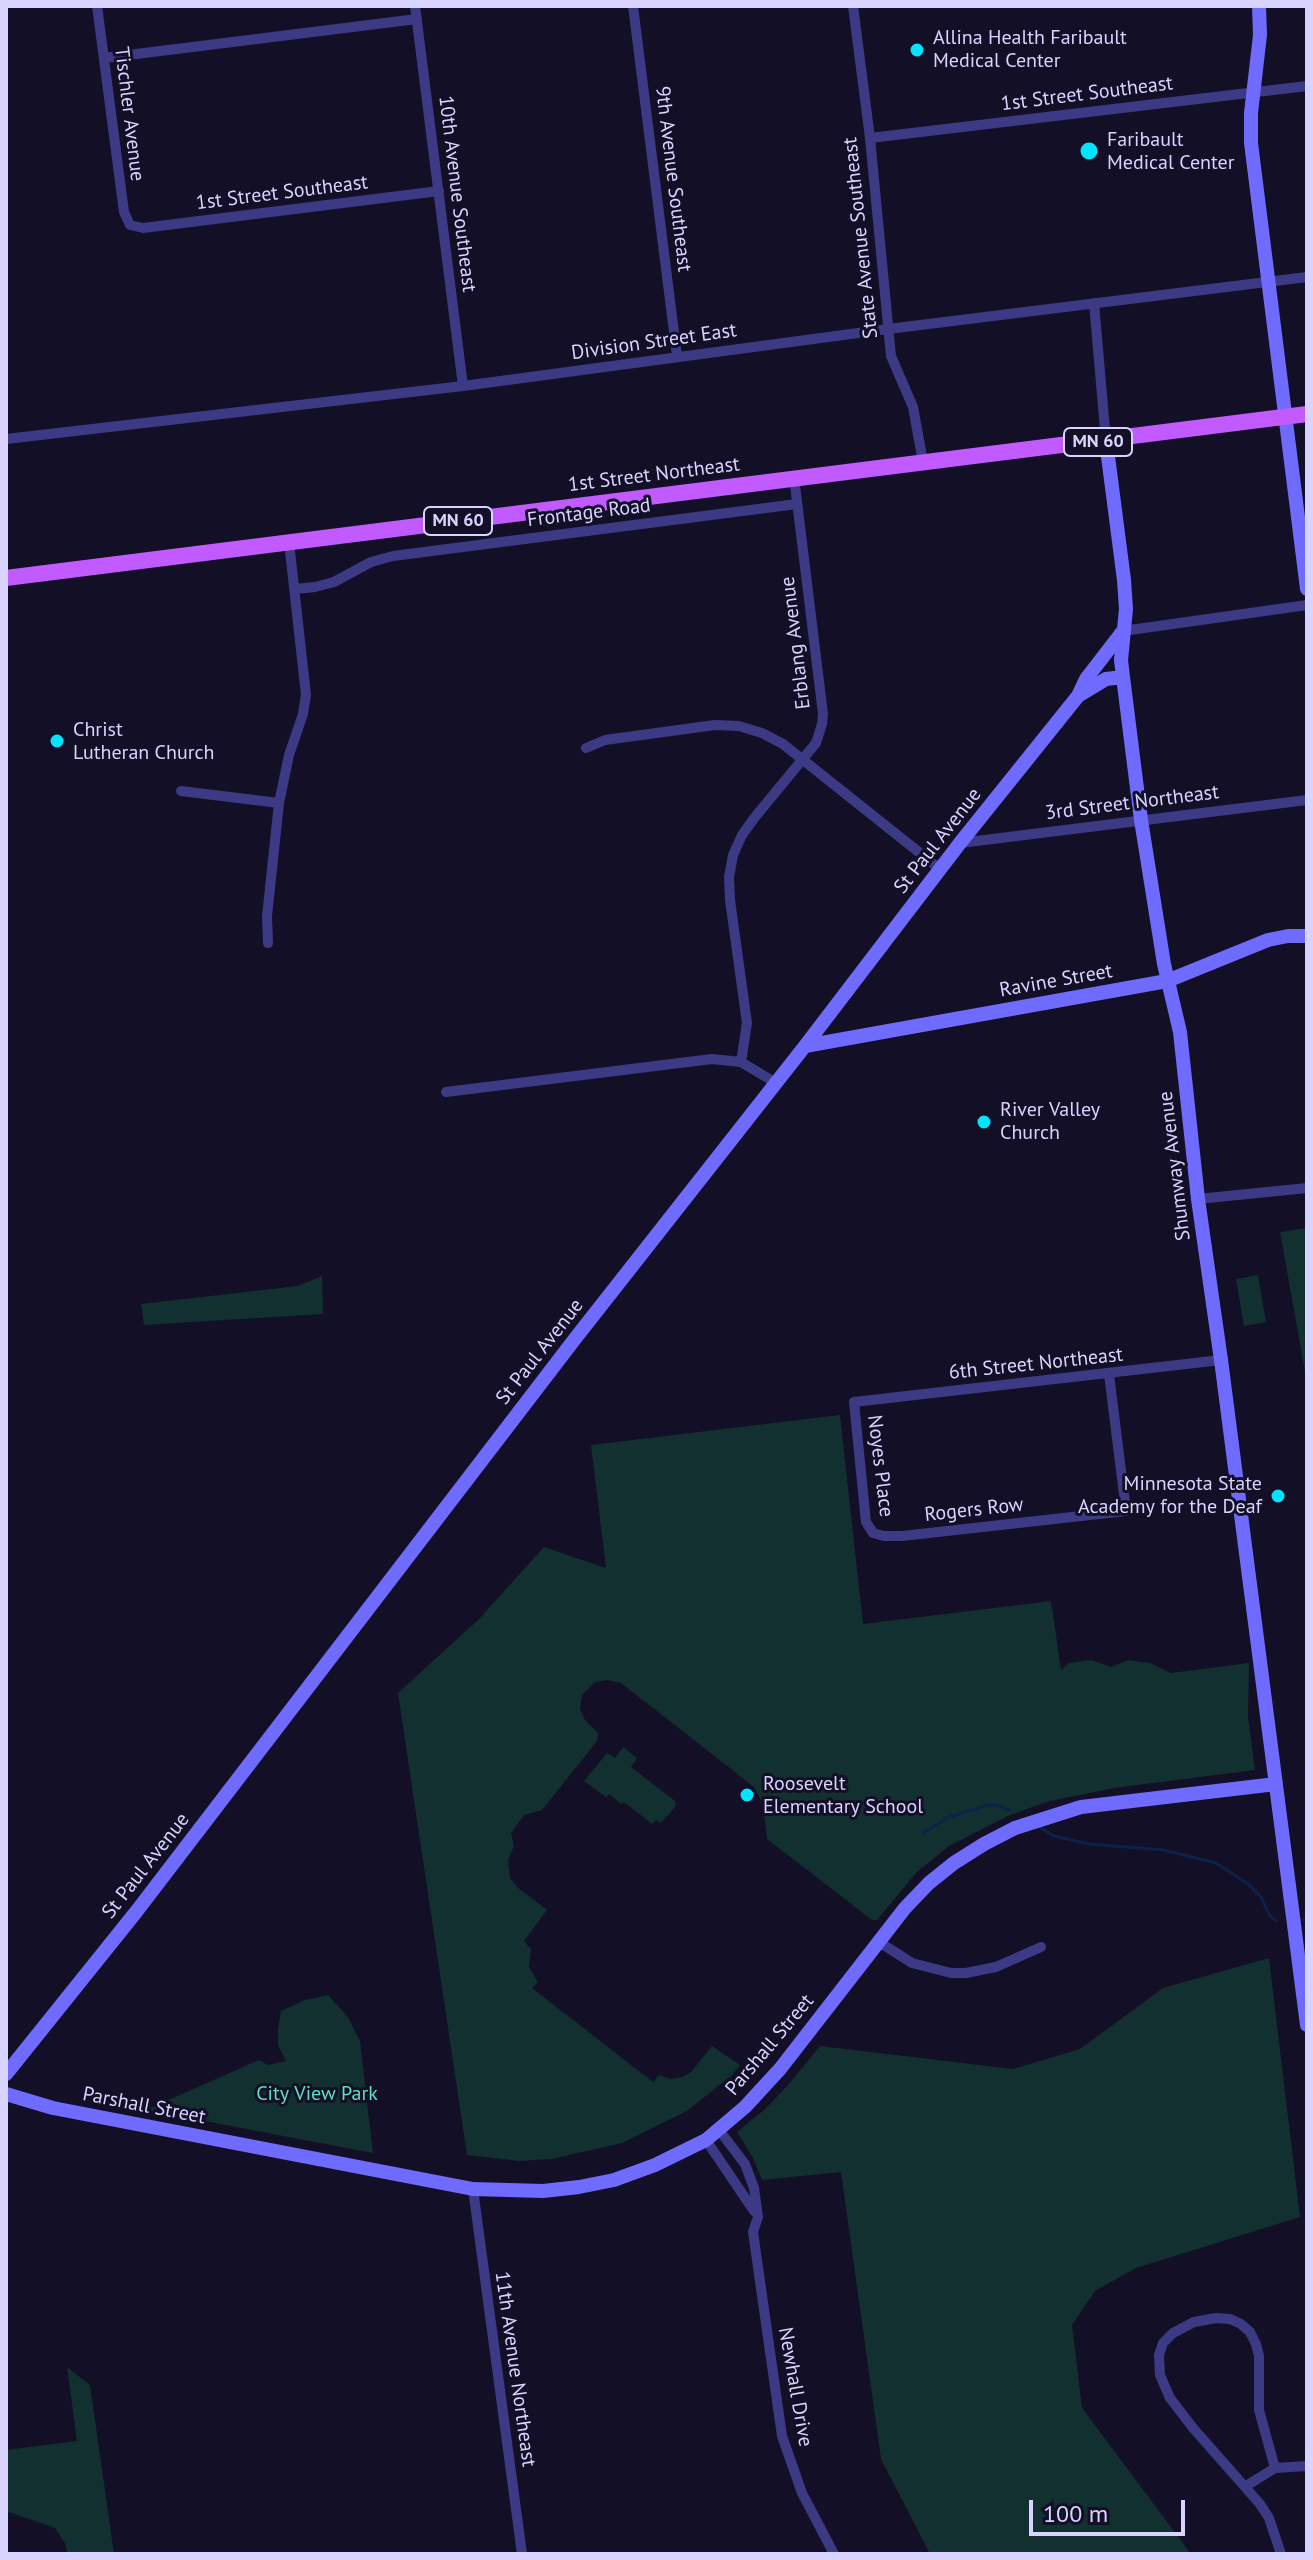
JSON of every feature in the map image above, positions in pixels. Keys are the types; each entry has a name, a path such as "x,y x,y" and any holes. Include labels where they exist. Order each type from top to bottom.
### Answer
{"main road":[{"name":"1st Street Northeast","path":"6,578 1307,414"}],"street":[{"name":"Tischler Avenue","path":"97,6 124,212 130,225"},
{"name":"10th Avenue Southeast","path":"415,6 463,386"},
{"name":"9th Avenue Southeast","path":"633,6 677,356"},
{"name":"State Avenue Southeast","path":"853,6 870,138 891,356 913,407 923,462"},
{"path":"1259,6 1260,35 1251,143 1307,589"},
{"path":"104,58 417,19"},
{"name":"1st Street Southeast","path":"870,138 1307,86"},
{"name":"1st Street Southeast","path":"130,225 143,228 439,191"},
{"name":"Division Street East","path":"6,439 463,386 1307,277"},
{"name":"Shumway Avenue","path":"1094,303 1106,441 1124,580 1123,677 1141,820 1167,981 1180,1032 1198,1199 1307,2025"},
{"name":"Erblang Avenue","path":"741,1062 747,1023 730,900 729,877 733,855 755,817 816,743 823,714 794,477"},
{"name":"Frontage Road","path":"295,589 334,582 371,562 393,556 797,504"},
{"path":"268,943 267,916 279,803 306,695 289,542"},
{"path":"1078,696 1086,679 1123,631 1307,605"},
{"name":"St Paul Avenue","path":"6,2074 136,1912 960,843 1078,696 1106,679 1123,677"},
{"path":"586,748 605,740 715,725 739,726 762,733 783,744 940,869"},
{"path":"181,791 279,803"},
{"name":"3rd Street Northeast","path":"960,843 1307,800"},
{"name":"Ravine Street","path":"805,1046 1167,981 1268,940 1307,936"},
{"path":"446,1092 712,1059 741,1062 776,1083"},
{"path":"1198,1199 1307,1188"},
{"name":"6th Street Northeast","path":"854,1402 1221,1360"},
{"name":"Rogers Row","path":"873,1533 902,1536 1126,1511 1109,1374"},
{"name":"Noyes Place","path":"854,1402 866,1522 873,1533"},
{"name":"Parshall Street","path":"6,2094 53,2108 473,2189 543,2191 614,2180 655,2165 706,2140 719,2130 780,2069 905,1908 937,1876 974,1850 1015,1828 1081,1807 1276,1784"},
{"path":"879,1942 912,1963 951,1973 996,1967 1041,1947"},
{"name":"Newhall Drive","path":"719,2130 745,2164 754,2188 758,2217 753,2232 782,2436 802,2493 834,2554"},
{"path":"706,2140 758,2217"},
{"name":"11th Avenue Northeast","path":"473,2189 522,2554"},
{"path":"1275,2468 1259,2410 1259,2356 1250,2332 1230,2319 1205,2319 1183,2327 1163,2343 1159,2355 1160,2375 1170,2398 1185,2419 1246,2486 1269,2518 1281,2554"},
{"path":"1246,2486 1275,2468 1307,2466"}],"green space":[{"path":"1307,1228 1307,1383 1280,1232"},
{"path":"1258,1275 1266,1322 1244,1326 1236,1279"},
{"path":"322,1276 323,1314 144,1325 141,1304 298,1286"},
{"name":"Roosevelt Elementary School","path":"840,1415 863,1624 1051,1601 1061,1670 1069,1663 1091,1660 1111,1667 1128,1660 1150,1663 1171,1673 1249,1663 1248,1717 1255,1770 1114,1788 1046,1802 1008,1816 949,1846 917,1872 877,1920 872,1920 767,1839 763,1804 754,1787 621,1683 608,1680 595,1682 582,1695 580,1709 585,1720 598,1733 597,1741 542,1810 524,1815 511,1833 514,1846 508,1860 510,1878 547,1910 524,1941 531,1949 529,1967 538,1982 532,1988 653,2082 659,2075 670,2079 683,2077 691,2072 712,2046 740,2065 687,2111 622,2143 552,2159 519,2161 467,2155 398,1693 479,1619 544,1547 606,1568 591,1445"},
{"path":"623,1747 637,1758 631,1767 675,1801 676,1806 661,1823 656,1820 652,1824 624,1802 621,1804 609,1794 606,1797 584,1781 607,1753 615,1758"},
{"path":"1269,1958 1300,2217 1136,2268 1095,2291 1072,2325 1082,2408 1191,2554 930,2554 881,2459 841,2172 762,2180 737,2132 764,2110 820,2046 1013,2069 1080,2049 1163,1988"},
{"name":"City View Park","path":"328,1995 348,2017 360,2041 373,2153 146,2110 259,2060 268,2065 286,2061 278,2045 281,2011 305,2000"},
{"path":"67,2367 90,2385 114,2554 67,2554 66,2545 55,2528 6,2511 6,2450 77,2441"}],"waterway":[{"path":"924,1832 949,1817 984,1806 995,1805 1010,1810"},
{"path":"1038,1826 1054,1836 1089,1844 1163,1850 1216,1863 1248,1884 1261,1897 1270,1916 1276,1921"}],"place":[{"name":"Allina Health Faribault Medical Center","path":"917,50"},
{"name":"Faribault Medical Center","path":"1089,151"},
{"name":"Christ Lutheran Church","path":"57,741"},
{"name":"River Valley Church","path":"984,1122"},
{"name":"Minnesota State Academy for the Deaf","path":"1278,1496"},
{"name":"Roosevelt Elementary School","path":"747,1795"}]}
